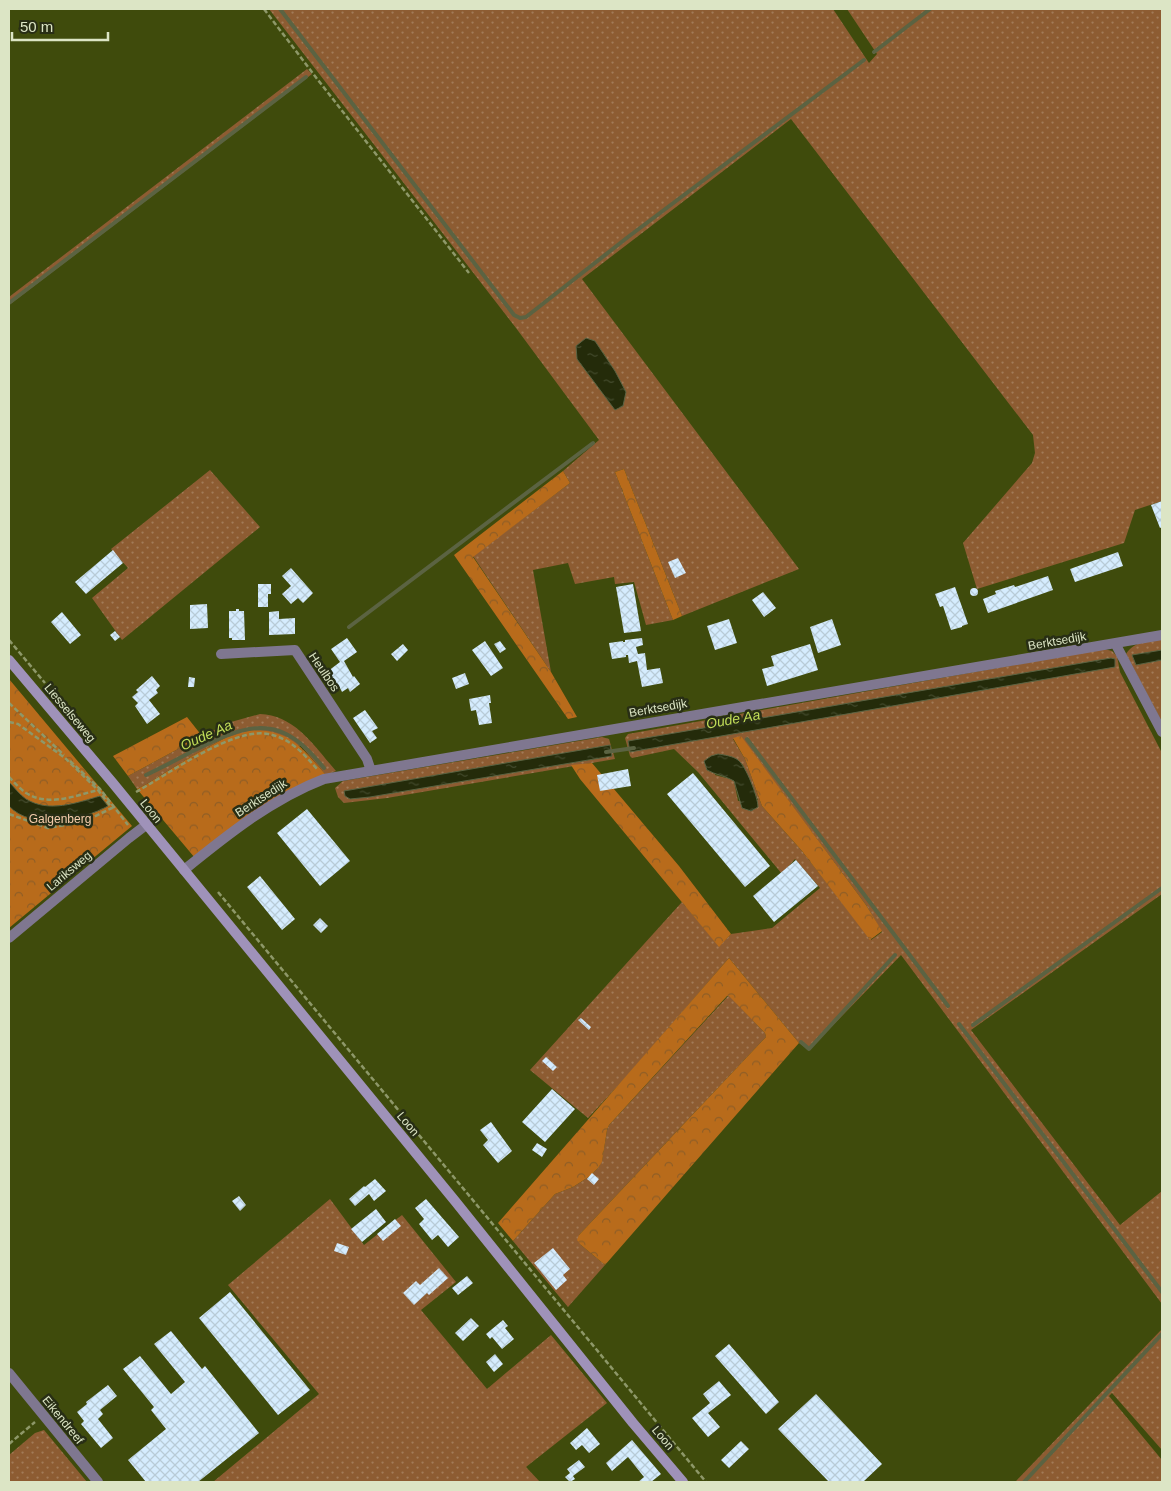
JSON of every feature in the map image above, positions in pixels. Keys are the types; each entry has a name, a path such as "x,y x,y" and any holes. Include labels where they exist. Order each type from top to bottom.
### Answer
{"main road":[{"name":"Liesselseweg","path":"9,660 112,782"},
{"name":"Loon","path":"112,782 456,1201 633,1423 683,1482"}],"street":[{"name":"Berktsedijk","path":"184,870 275,802 302,787 324,779 1162,635"},
{"path":"1115,644 1162,732"},
{"name":"Heulbos","path":"221,654 294,650 367,759 371,771"},
{"name":"Lariksweg","path":"9,938 146,825"},
{"name":"Eikendreef","path":"9,1373 98,1482"}],"path":[{"path":"264,9 469,273"},
{"path":"9,703 99,789 135,833"},
{"path":"9,722 18,724 65,758 99,789 112,808 84,822 48,828 9,814"},
{"path":"136,792 210,749 238,737 252,734 267,734 281,738 296,746 324,779"},
{"path":"9,776 26,792 40,799 57,800 72,798 99,789 112,782"},
{"name":"Loon","path":"218,892 706,1482"},
{"path":"9,1444 43,1415"}],"shaded area":[{"path":"269,9 833,9 869,63 877,54 847,9 1162,9 1162,501 1135,510 1124,543 977,589 963,543 1032,463 1035,453 1033,435 791,119 582,279 799,569 682,616 624,469 615,472 673,620 646,625 634,582 615,584 614,577 575,584 568,563 533,570 551,672 473,556 570,483 563,471 599,440 516,328","holes":["603,352 626,392 615,410 577,359"]},
{"path":"307,69 312,74 9,305 9,297"},
{"path":"210,470 260,527 122,640 92,598 128,568 111,549"},
{"path":"1162,639 1162,650 1132,655 1136,665 1162,660 1162,722 1126,654 1137,644"},
{"path":"1104,649 1112,651 1117,656 1120,672 1162,753 1162,894 971,1030 1120,1225 1162,1191 1162,1304 901,955 809,1050 799,1043 729,958 588,1118 530,1070 682,902 719,946 731,934 772,928 820,888 795,859 782,874 698,772 674,749 632,758 625,738 628,734","holes":["741,737 866,905 882,932 871,940 802,851 762,806 745,759 733,739","718,754 737,759 743,765 758,800 738,801 734,781 715,775"]},
{"path":"260,714 284,720 294,726 312,743 336,771 326,775 301,746 225,738 137,789 128,776 231,722"},
{"path":"602,737 609,739 611,745 345,791 350,799 370,797 612,756 611,746 615,759 387,798 344,803 338,797 335,788 343,781"},
{"path":"729,995 765,1033 766,1037 579,1235 581,1245 605,1265 568,1307 513,1241 555,1194 573,1187 590,1176 598,1168 602,1161 609,1125"},
{"path":"330,1199 364,1245 402,1215 456,1282 421,1310 487,1389 551,1335 607,1403 526,1467 540,1482 213,1482 319,1394 228,1285"},
{"path":"1162,1329 1162,1450 1112,1393 1109,1396 1162,1460 1162,1482 1015,1482"},
{"path":"44,1430 87,1482 9,1482 9,1455 35,1433"}],"green space":[{"path":"624,469 682,616 673,620 615,472"},
{"path":"563,471 570,483 473,557 551,672 577,717 568,719 454,555"},
{"name":"Galgenberg","path":"9,679 132,826 9,928 9,806 19,814 31,818 44,821 58,821 85,816 108,806 100,796 63,805 53,806 35,803 26,799 9,782"},
{"path":"187,717 202,736 128,776 113,756"},
{"path":"251,730 276,733 286,737 302,749 326,775 195,858 137,789 225,738"},
{"path":"741,736 866,905 882,931 870,940 802,851 762,806 745,759 733,738"},
{"path":"592,763 679,866 731,934 719,947 580,779 571,765"},
{"path":"729,958 799,1043 605,1265 581,1245 577,1240 579,1235 766,1037 765,1033 727,996 609,1125 602,1162 598,1168 590,1176 573,1187 555,1194 513,1241 498,1223"}],"water":[{"path":"586,338 595,341 615,371 626,392 623,406 615,410 577,359 576,346"},
{"path":"1162,650 1162,660 1136,665 1132,655"},
{"path":"1111,658 1115,659 1115,667 630,752 628,741"},
{"path":"610,745 612,756 370,797 350,799 345,796 344,791"},
{"path":"718,754 734,758 741,763 751,782 758,807 751,811 742,808 734,781 707,770 704,761"},
{"path":"9,782 26,799 35,803 53,806 63,805 100,796 108,806 72,819 44,821 31,819 19,814 9,806"}],"building":[{"path":"1162,501 1162,527 1160,528 1151,505"},
{"path":"113,550 123,563 86,594 75,582"},
{"path":"1118,552 1123,566 1075,582 1070,569"},
{"path":"678,558 686,573 675,578 668,562"},
{"path":"291,568 313,593 303,603 298,598 291,604 282,594 291,586 282,576"},
{"path":"1048,576 1053,590 988,613 983,599 996,594 995,591 1014,585 1015,587"},
{"path":"258,584 271,584 271,594 268,594 268,607 258,607"},
{"path":"633,584 641,631 624,633 616,587"},
{"path":"955,587 968,624 951,630 943,606 940,607 935,594"},
{"path":"974,588 978,592 974,596 970,592"},
{"path":"763,592 776,608 764,617 752,600"},
{"path":"207,604 208,628 190,629 190,605"},
{"path":"236,609 244,611 245,640 232,640 232,638 229,638 229,611 236,611"},
{"path":"279,611 279,619 295,618 295,634 269,635 269,612"},
{"path":"62,612 81,635 70,644 51,622"},
{"path":"729,619 737,643 715,650 707,626"},
{"path":"832,619 841,645 818,653 810,627"},
{"path":"115,631 120,637 115,641 110,635"},
{"path":"347,638 357,652 344,661 353,677 360,684 350,692 348,688 342,692 340,688 338,689 328,671 340,662 331,649"},
{"path":"642,638 643,645 636,647 638,654 645,653 647,670 660,668 663,683 642,687 637,661 629,663 628,655 612,659 609,643"},
{"path":"485,641 503,668 491,676 472,650"},
{"path":"500,641 506,649 500,653 494,644"},
{"path":"403,644 408,650 397,661 391,654"},
{"path":"810,644 818,670 767,686 762,669 774,666 771,656"},
{"path":"465,673 469,684 456,689 452,678"},
{"path":"152,676 160,686 156,690 158,693 149,700 160,714 147,724 135,706 138,703 132,697 138,692 136,690"},
{"path":"189,677 195,678 194,687 188,687"},
{"path":"490,695 491,703 489,703 492,723 479,725 476,710 471,711 469,699"},
{"path":"365,710 378,728 372,731 377,738 370,743 353,718"},
{"path":"628,769 631,786 600,791 597,775"},
{"path":"693,773 770,866 745,887 667,794"},
{"path":"307,809 350,861 320,886 277,833"},
{"path":"796,860 818,886 774,922 753,896"},
{"path":"260,876 295,919 282,930 247,887"},
{"path":"320,918 328,926 321,933 313,925"},
{"path":"581,1018 591,1027 589,1030 578,1020"},
{"path":"546,1057 557,1067 553,1071 542,1061"},
{"path":"552,1089 575,1109 545,1142 522,1122"},
{"path":"491,1122 512,1151 498,1163 483,1145 488,1140 480,1130"},
{"path":"537,1143 547,1149 542,1157 532,1150"},
{"path":"592,1173 599,1179 594,1185 587,1179"},
{"path":"375,1179 386,1191 374,1201 369,1194 355,1206 349,1199"},
{"path":"239,1196 246,1205 240,1211 232,1201"},
{"path":"426,1199 459,1237 448,1247 438,1235 432,1240 419,1224 424,1219 415,1208"},
{"path":"376,1209 386,1222 362,1242 351,1229"},
{"path":"395,1219 401,1226 383,1241 377,1234"},
{"path":"337,1243 349,1247 346,1255 334,1251"},
{"path":"553,1248 570,1269 563,1275 567,1280 556,1290 534,1263"},
{"path":"439,1268 448,1278 414,1305 403,1293 416,1281 420,1285"},
{"path":"467,1276 473,1283 458,1295 452,1288"},
{"path":"230,1292 310,1390 278,1415 199,1318"},
{"path":"471,1318 479,1326 463,1341 455,1333"},
{"path":"503,1320 508,1326 505,1328 514,1339 502,1349 492,1337 490,1339 486,1334"},
{"path":"171,1331 202,1369 205,1366 259,1433 198,1482 146,1482 128,1460 166,1429 151,1410 154,1407 123,1369 140,1356 171,1394 185,1382 154,1344"},
{"path":"729,1344 779,1402 766,1414 715,1356"},
{"path":"495,1354 503,1364 494,1372 486,1362"},
{"path":"719,1381 731,1395 708,1413 720,1427 708,1437 692,1418 710,1403 703,1394"},
{"path":"108,1385 117,1396 100,1410 103,1414 98,1419 113,1438 101,1448 81,1424 84,1421 77,1412 87,1404 86,1402"},
{"path":"816,1394 882,1464 863,1482 829,1482 778,1429"},
{"path":"587,1428 600,1444 589,1453 582,1445 576,1450 570,1443"},
{"path":"632,1440 661,1474 651,1482 638,1482 644,1477 628,1457 612,1471 606,1463"},
{"path":"741,1441 749,1449 729,1468 721,1460"},
{"path":"579,1460 585,1467 573,1476 575,1479 570,1482 565,1477 570,1473 567,1469"}],"waterway":[{"path":"280,9 514,315 520,318 526,317 628,237 864,60"},
{"path":"874,52 930,9"},
{"path":"9,303 306,77"},
{"path":"349,627 593,443"},
{"name":"Oude Aa","path":"146,775 226,736 250,729 262,728 274,730 292,737 307,749 324,768"},
{"path":"747,739 948,1006"},
{"name":"Oude Aa","path":"606,752 634,748"},
{"path":"973,1025 1162,888"},
{"path":"801,1042 809,1049 895,955"},
{"path":"959,1024 1162,1292"},
{"path":"1024,1482 1162,1334"}]}
